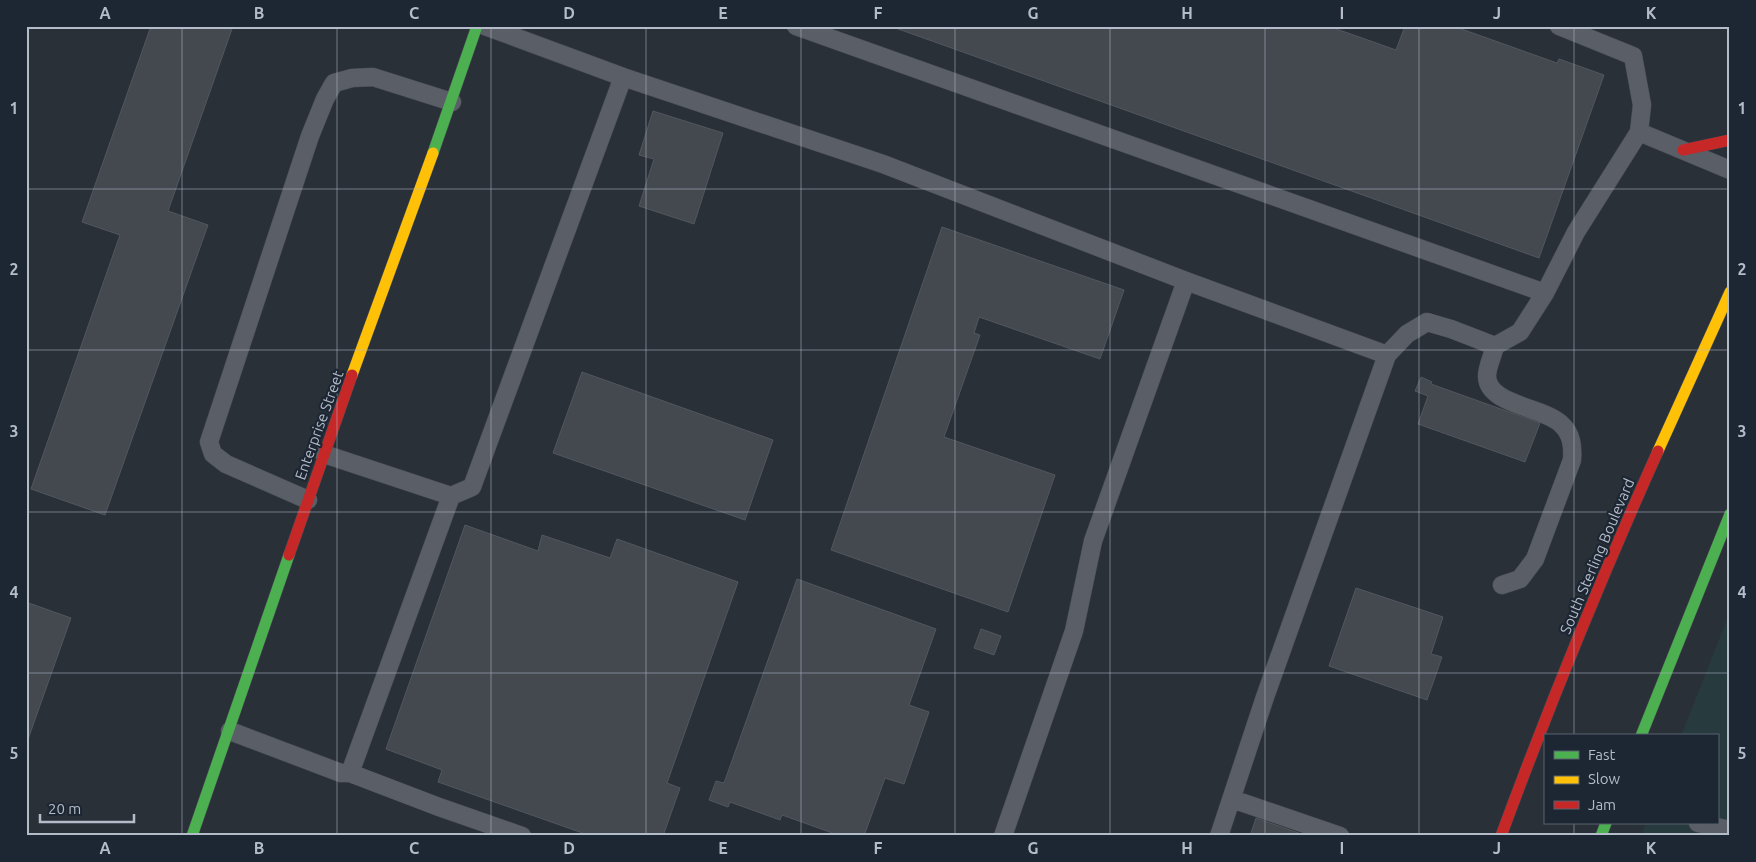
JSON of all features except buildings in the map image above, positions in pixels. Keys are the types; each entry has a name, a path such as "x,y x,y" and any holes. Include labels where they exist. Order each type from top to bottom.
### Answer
{"main road":[{"name":"Enterprise Street","path":"192,836 230,731 324,454 452,102 477,26"},
{"path":"1683,150 1730,140"},
{"name":"South Sterling Boulevard","path":"1501,836 1552,699 1665,433 1730,292"},
{"path":"1642,734 1730,514"},
{"path":"1601,836 1606,824"}],"lane":[{"path":"485,26 623,78 883,164 1186,281 1387,355"},
{"path":"796,26 1545,293"},
{"path":"1502,585 1520,579 1535,559 1572,460 1573,446 1569,434 1562,424 1550,416 1500,397 1489,387 1487,376 1495,346 1520,332 1545,293 1576,232 1639,132 1642,105 1633,56 1559,26"},
{"path":"308,500 226,464 213,454 209,442 310,136 325,99 334,83 352,78 374,77 452,102"},
{"path":"324,454 451,496 472,487 623,78"},
{"path":"1639,132 1730,170"},
{"path":"1003,836 1074,631 1093,541 1186,281"},
{"path":"1220,836 1265,697 1387,355 1407,334 1427,322 1495,346"},
{"path":"350,774 451,496"},
{"path":"230,731 341,773 350,774 522,836"},
{"path":"1232,799 1340,836"},
{"path":"1703,824 1730,830"}],"green space":[{"path":"1730,612 1730,836 1641,836 1646,824 1718,824 1718,734 1682,734"}],"traffic: fast":[{"path":"433,153 477,26"},
{"path":"1642,734 1730,514"},
{"path":"192,836 289,555"},
{"path":"1601,836 1606,824"}],"traffic: slow":[{"path":"352,375 433,153"},
{"path":"1658,451 1730,292"}],"traffic: jam":[{"path":"1683,150 1730,140"},
{"path":"289,555 352,375"},
{"path":"1501,836 1576,642 1658,451"}]}
